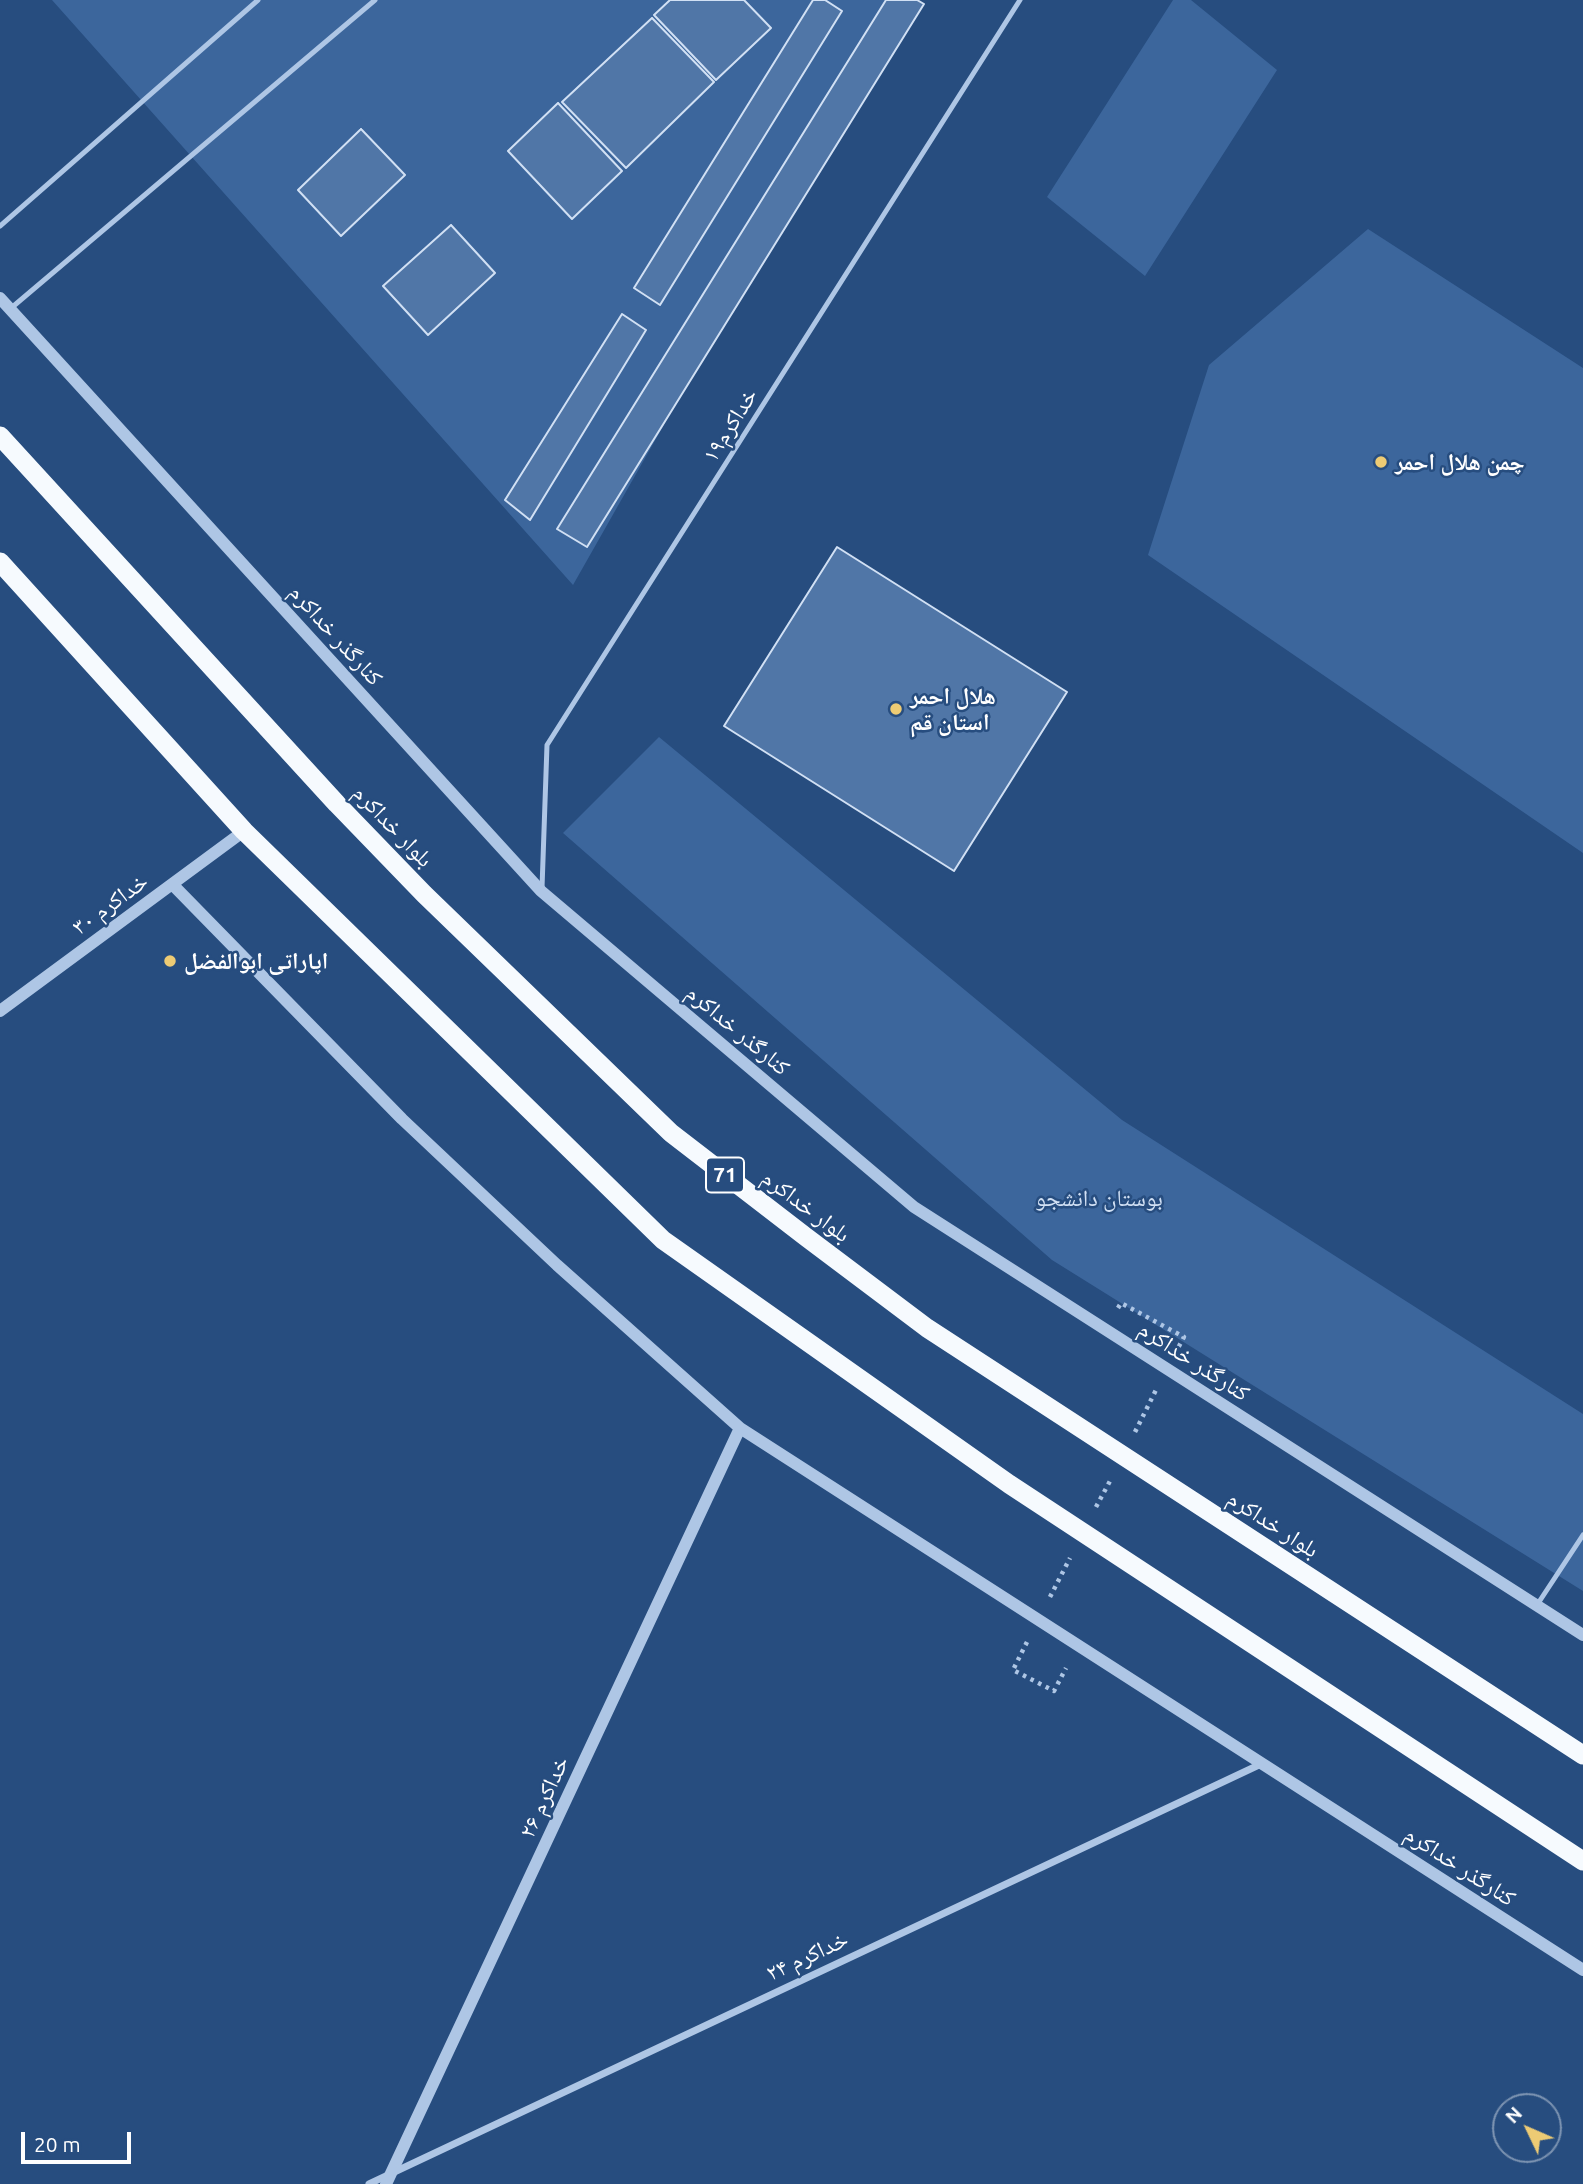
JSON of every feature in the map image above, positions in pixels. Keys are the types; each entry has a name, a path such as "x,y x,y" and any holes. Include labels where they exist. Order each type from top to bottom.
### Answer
{"highway":[{"name":"بلوار خداکرم","path":"0,436 337,804 424,894 671,1133 927,1328 1583,1755"},
{"path":"0,562 244,831 663,1240 1009,1484 1583,1861"}],"street":[{"name":"کنارگذر خداکرم","path":"0,298 541,891 914,1206 1583,1634"},
{"name":"خداکرم ۳۰","path":"0,1010 244,831"},
{"name":"کنارگذر خداکرم","path":"172,884 402,1119 558,1265 740,1428 1583,1970"},
{"name":"۲۶ خداکرم","path":"388,2179 740,1428"},
{"name":"۲۴ خداکرم","path":"369,2184 388,2179 1262,1764"}],"lane":[{"path":"0,226 258,0"},
{"path":"9,309 375,0"},
{"name":"۱۹خداکرم","path":"541,891 547,745 1020,0"},
{"path":"1537,1605 1583,1535"}],"path":[{"path":"1121,1303 1184,1337 1177,1350"},
{"path":"1133,1436 1158,1387"},
{"path":"1095,1510 1114,1473"},
{"path":"1044,1608 1076,1547"},
{"path":"1032,1633 1013,1670 1054,1691"}],"green space":[{"path":"52,0 905,0 573,585"},
{"path":"1173,0 1191,0 1277,70 1145,276 1047,197"},
{"name":"چمن هلال احمر","path":"1368,229 1583,368 1583,853 1148,555 1209,365"},
{"name":"بوستان دانشجو","path":"659,737 1122,1120 1583,1414 1583,1591 1052,1260 563,833"}],"building":[{"path":"670,0 744,0 771,28 716,80 654,15"},
{"path":"813,0 825,0 842,11 660,305 634,288"},
{"path":"886,0 917,0 924,4 587,547 557,529"},
{"path":"652,18 714,82 626,168 562,102"},
{"path":"558,103 622,171 572,219 508,151"},
{"path":"361,129 405,175 341,236 298,190"},
{"path":"451,225 495,273 428,335 383,286"},
{"path":"622,314 646,330 530,520 505,500"},
{"name":"هلال احمر استان قم","path":"837,547 1067,692 954,871 724,726"}],"place":[{"name":"چمن هلال احمر","path":"1381,462"},
{"name":"هلال احمر استان قم","path":"896,709"},
{"name":"اپاراتی ابوالفضل","path":"170,961"}]}
